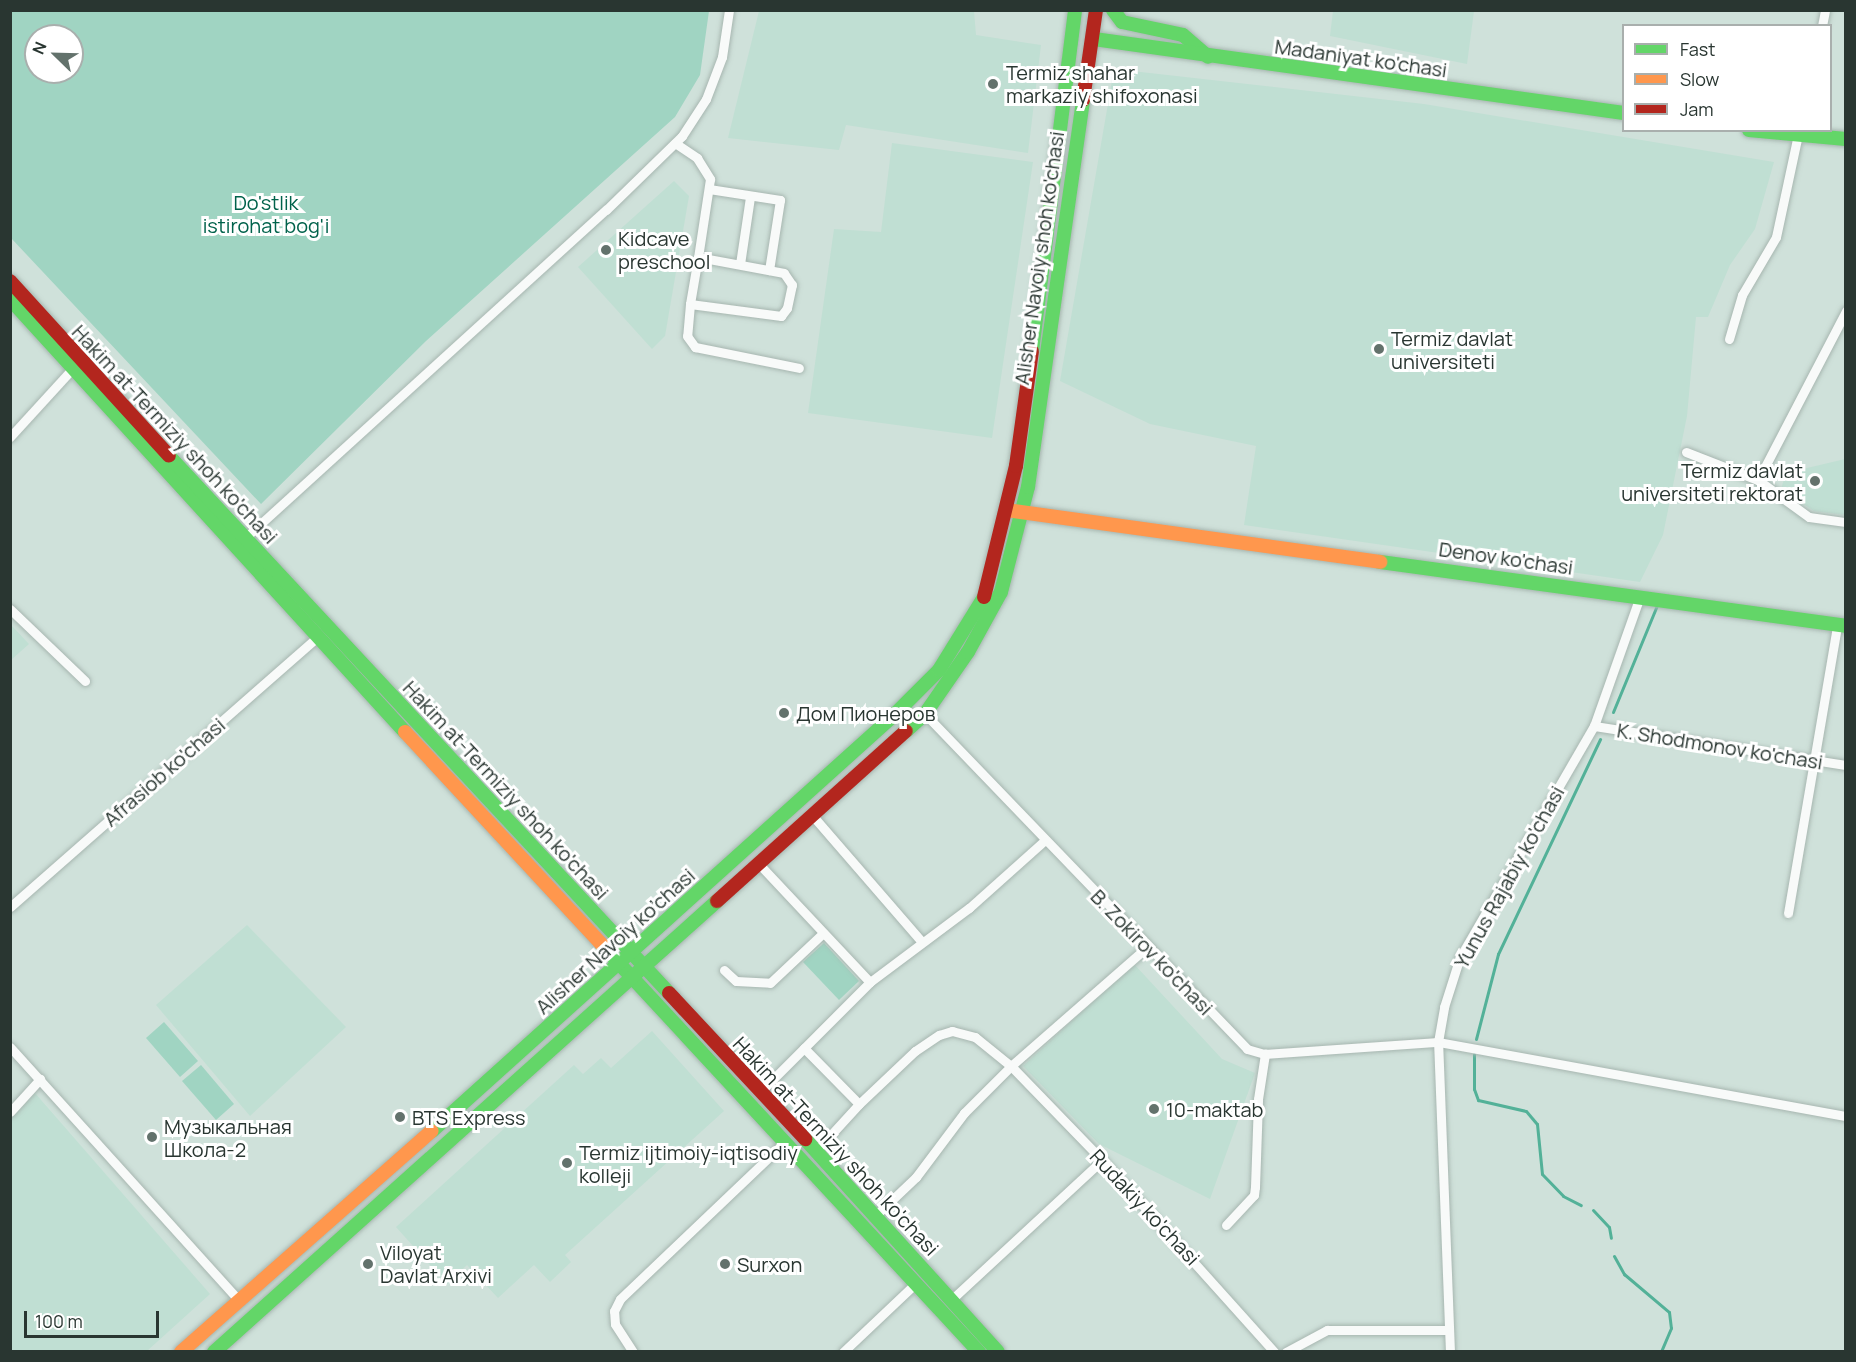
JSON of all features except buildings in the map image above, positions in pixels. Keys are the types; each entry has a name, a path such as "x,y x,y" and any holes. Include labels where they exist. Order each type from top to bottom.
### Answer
{"main road":[{"name":"Alisher Navoiy shoh ko'chasi","path":"1006,510 1046,256 1075,10"},
{"name":"Alisher Navoiy shoh ko'chasi","path":"1023,512 1081,95 1094,40 1096,10"},
{"path":"1113,10 1122,22 1183,35 1208,57"},
{"name":"Madaniyat ko'chasi","path":"1072,38 1080,46 1094,40 1622,113"},
{"path":"1774,132 1845,139"},
{"name":"Hakim at-Termiziy shoh ko'chasi","path":"10,281 245,538 816,1151 998,1352"},
{"name":"Hakim at-Termiziy shoh ko'chasi","path":"10,299 317,637 979,1352"},
{"name":"Denov ko'chasi","path":"1006,510 1162,529 1841,626"},
{"name":"Alisher Navoiy ko’chasi","path":"181,1352 619,965 939,670 983,599 1006,510"},
{"name":"Alisher Navoiy ko’chasi","path":"214,1352 925,714 968,652 1001,592 1023,512"},
{"path":"427,1134 440,1148"}],"street":[{"path":"245,538 606,210 675,142 706,99 722,57 729,10"},
{"path":"1729,339 1742,295 1776,237 1798,134"},
{"path":"675,142 697,158 710,179 687,336 695,346 799,368"},
{"path":"709,189 780,200 769,270"},
{"path":"740,264 750,197"},
{"path":"690,304 781,316 792,296 792,285 784,273 698,257"},
{"path":"1758,480 1845,311"},
{"path":"10,437 72,369"},
{"path":"1686,452 1758,480 1809,517 1845,522"},
{"name":"Yunus Rajabiy ko'chasi","path":"1449,1352 1438,1042 1444,1007 1460,957 1594,726 1640,596"},
{"path":"10,609 85,681"},
{"path":"1788,913 1841,626"},
{"name":"Afrasiob ko'chasi","path":"10,907 317,637"},
{"name":"B. Zokirov ko'chasi","path":"925,714 1247,1050 1266,1054 1438,1042 1845,1116"},
{"name":"K. Shodmonov ko'chasi","path":"1594,726 1845,765"},
{"path":"812,815 921,941"},
{"path":"760,1092 870,982 921,941 969,908 1045,840"},
{"path":"759,864 870,982"},
{"path":"724,970 736,981 770,983 823,933"},
{"path":"875,1216 916,1177 964,1113 1011,1066 1147,947"},
{"name":"Rudakiy ko'chasi","path":"816,1151 859,1104 915,1051 939,1035 952,1031 975,1037 1011,1066 1102,1160 1274,1352"},
{"path":"10,1047 239,1300"},
{"path":"804,1048 859,1104"},
{"path":"1226,1225 1254,1195 1256,1187 1258,1099 1266,1054"},
{"path":"10,1112 40,1079"},
{"path":"633,1352 615,1324 614,1311 620,1299 785,1142"},
{"path":"951,1300 1102,1160"},
{"path":"843,1352 916,1283"},
{"path":"1286,1352 1327,1330 1449,1330"}],"shaded area":[{"path":"759,11 974,11 976,35 1041,45 1028,153 846,125 839,150 728,138"},
{"path":"1333,11 1474,11 1467,64 1330,36"},
{"name":"Termiz davlat universiteti","path":"1114,69 1424,104 1774,162 1755,229 1730,265 1708,317 1696,317 1687,416 1663,535 1640,582 1244,525 1256,446 1150,424 1060,381"},
{"path":"892,143 1033,162 992,438 808,413 834,229 881,232"},
{"path":"674,181 689,196 665,336 652,349 578,267"},
{"name":"Termiz davlat universiteti rektorat","path":"1845,459 1845,515 1814,511 1781,489 1786,473"},
{"path":"11,625 29,644 10,660"},
{"path":"247,925 346,1027 250,1116 156,1005"},
{"name":"10-maktab","path":"1134,964 1222,1059 1255,1073 1210,1199 1099,1144 1023,1066"},
{"name":"Termiz ijtimoiy-iqtisodiy kolleji","path":"652,1031 724,1111 565,1255 571,1262 550,1282 534,1265 498,1298 467,1265 447,1284 396,1227 574,1065 583,1074 601,1058 611,1068"},
{"path":"35,1093 210,1294 147,1351 11,1351 11,1119"}],"green space":[{"name":"Do'stlik istirohat bog'i","path":"11,10 709,10 700,75 675,117 426,341 261,504 11,238"},
{"path":"824,943 859,981 839,1000 803,962"},
{"path":"164,1022 198,1061 180,1077 146,1038"},
{"path":"201,1065 234,1104 216,1120 182,1081"}],"waterway":[{"path":"1613,712 1657,605"},
{"path":"1476,1039 1498,954 1600,739"},
{"path":"1474,1054 1474,1089 1478,1100 1526,1111 1537,1124 1542,1174 1563,1196 1581,1205"},
{"path":"1593,1210 1609,1227 1611,1238"},
{"path":"1614,1256 1624,1274 1669,1312 1671,1328 1661,1352"}],"traffic: fast":[{"path":"1032,351 1075,10"},
{"path":"1113,10 1122,22 1183,35 1208,57"},
{"path":"1094,39 1622,113"},
{"path":"906,731 925,714 968,652 1001,592 1028,487 1083,100"},
{"path":"1771,132 1846,139"},
{"path":"10,299 405,732"},
{"path":"169,456 669,993"},
{"path":"1380,562 1846,626"},
{"path":"432,1131 892,717 939,670 984,597"},
{"path":"214,1352 717,901"},
{"path":"602,945 979,1352"},
{"path":"805,1139 998,1352"}],"traffic: slow":[{"path":"1006,510 1380,562"},
{"path":"405,732 602,945"},
{"path":"181,1352 432,1131"}],"traffic: jam":[{"path":"1083,100 1096,10"},
{"path":"10,281 169,456"},
{"path":"984,597 1016,466 1032,351"},
{"path":"717,901 906,731"},
{"path":"669,993 805,1139"}],"place":[{"name":"Termiz shahar markaziy shifoxonasi","path":"993,84"},
{"name":"Kidcave preschool","path":"606,250"},
{"name":"Termiz davlat universiteti","path":"1379,349"},
{"name":"Termiz davlat universiteti rektorat","path":"1815,481"},
{"name":"Дом Пионеров","path":"784,713"},
{"name":"10-maktab","path":"1154,1109"},
{"name":"BTS Express","path":"400,1117"},
{"name":"Музыкальная Школа-2","path":"152,1137"},
{"name":"Termiz ijtimoiy-iqtisodiy kolleji","path":"567,1163"},
{"name":"Viloyat Davlat Arxivi","path":"368,1264"},
{"name":"Surxon","path":"725,1264"}]}
